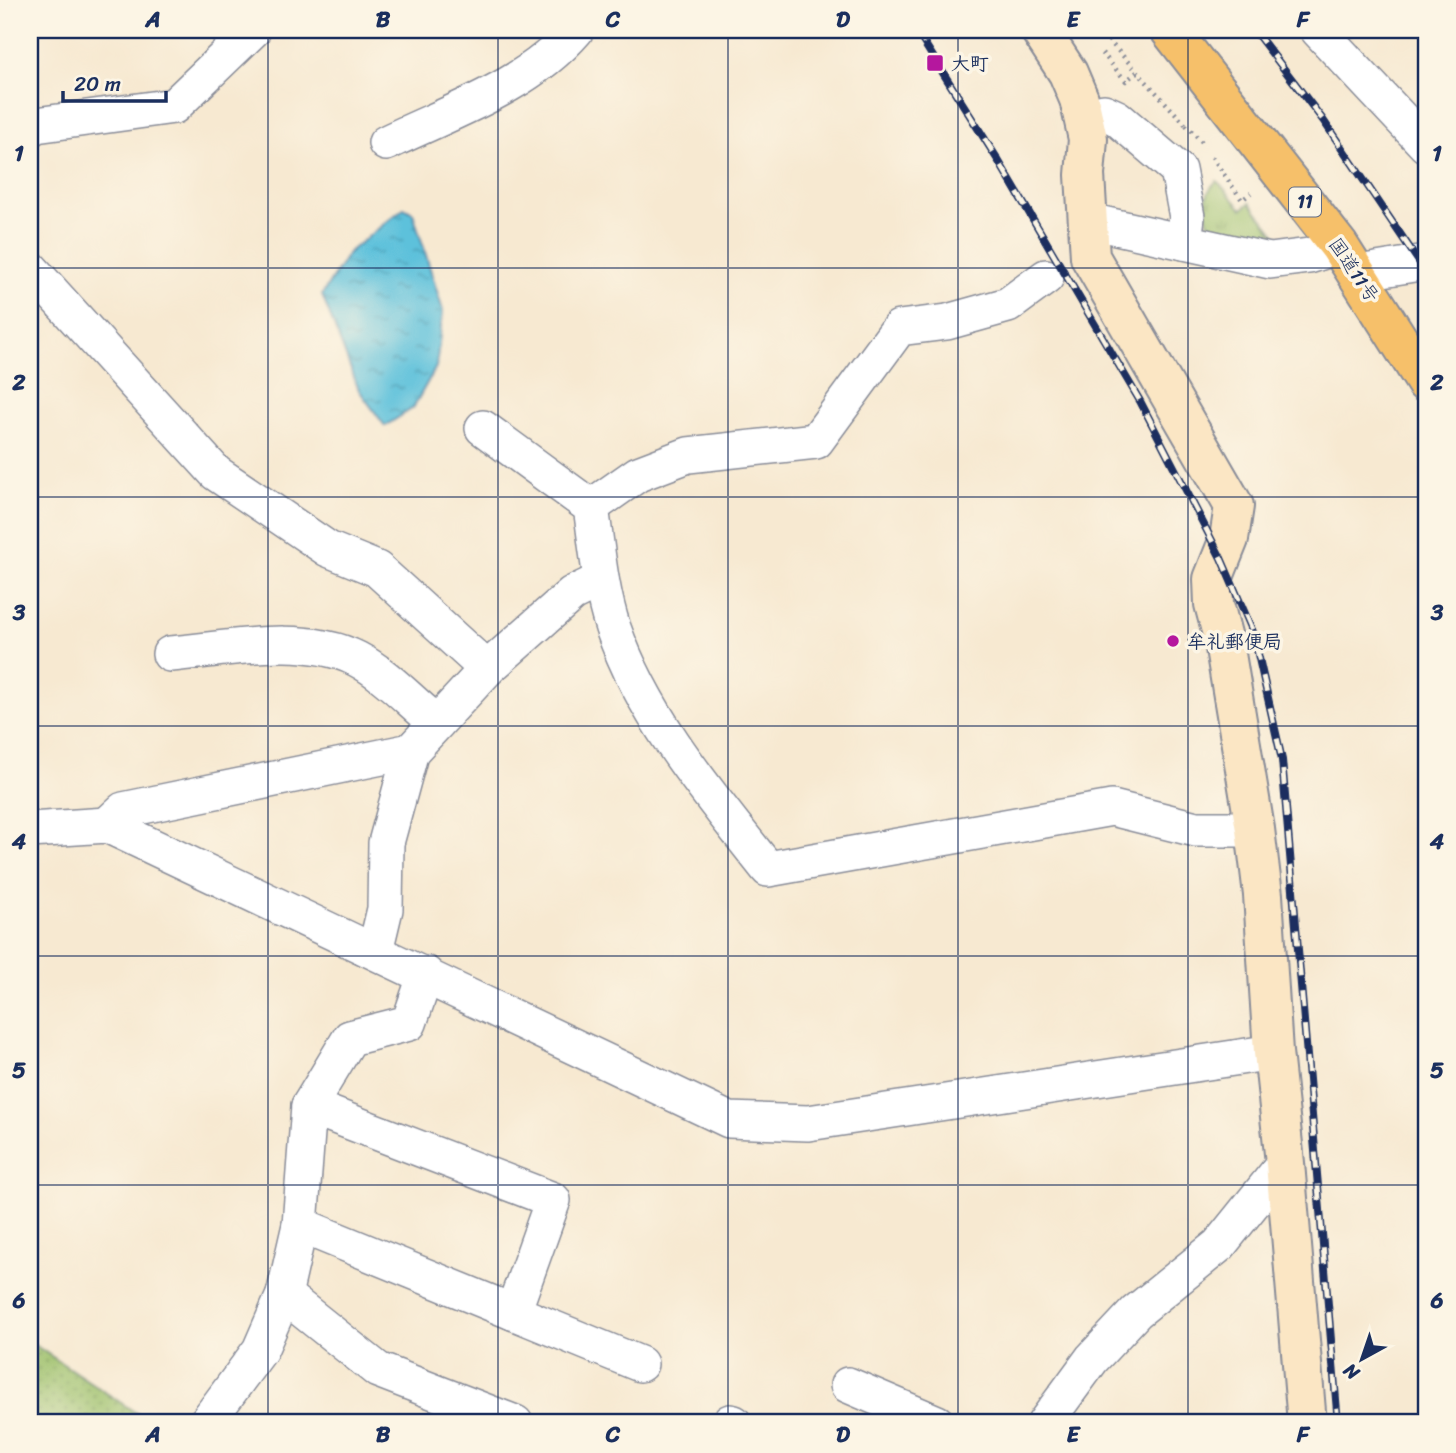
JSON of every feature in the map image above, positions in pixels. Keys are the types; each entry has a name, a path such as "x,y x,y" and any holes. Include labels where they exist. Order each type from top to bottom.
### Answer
{"highway":[{"name":"国道11号","path":"1170,30 1348,260 1426,383"}],"street":[{"path":"30,129 36,125 174,106 253,30"},
{"path":"386,143 509,85 549,58 576,30"},
{"path":"1040,30 1068,73 1088,139 1085,175 1090,257 1234,506 1229,540 1213,579 1214,604 1224,642 1255,828 1307,1423"},
{"path":"1318,30 1426,145"},
{"path":"1083,117 1104,112 1117,118 1178,170 1187,216 1184,242"},
{"path":"1089,221 1270,261 1309,256 1426,262"},
{"path":"30,268 216,473 328,549 377,569 487,669"},
{"path":"591,507 638,474 688,455 816,441 899,328 947,322 1008,305 1046,277"},
{"path":"483,428 591,507 601,580 613,627 642,695 688,768 768,869 1112,808 1196,829 1255,828"},
{"path":"375,951 385,909 386,843 411,751 487,669 572,594 601,580"},
{"path":"170,654 299,644 333,648 359,660 437,723"},
{"path":"107,825 123,810 411,751"},
{"path":"30,830 107,825 729,1120 808,1124 1273,1052"},
{"path":"217,1417 260,1350 284,1295 300,1225 309,1106 350,1038 409,1023 426,974"},
{"path":"309,1106 553,1200 513,1312"},
{"path":"1045,1423 1093,1359 1136,1312 1219,1245 1285,1163"},
{"path":"300,1225 640,1364"},
{"path":"284,1295 377,1370 515,1423"},
{"path":"848,1385 937,1423"}],"path":[{"path":"1099,30 1184,127 1196,133 1242,201 1255,190"},
{"path":"1094,45 1126,81 1137,72"}],"green space":[{"path":"1217,181 1242,209 1250,203 1283,244 1235,240 1215,231 1208,222 1206,205 1209,191"},
{"path":"30,1342 151,1423 30,1423"}],"water":[{"path":"404,208 413,213 443,311 436,367 413,408 385,426 359,390 322,295 348,253"}],"railway":[{"path":"916,30 998,160 1140,401 1221,558 1253,632 1282,760 1338,1423"},
{"path":"1254,30 1323,120 1426,272"}],"place":[{"name":"大町","path":"935,63"},
{"name":"牟礼郵便局","path":"1173,641"}]}
